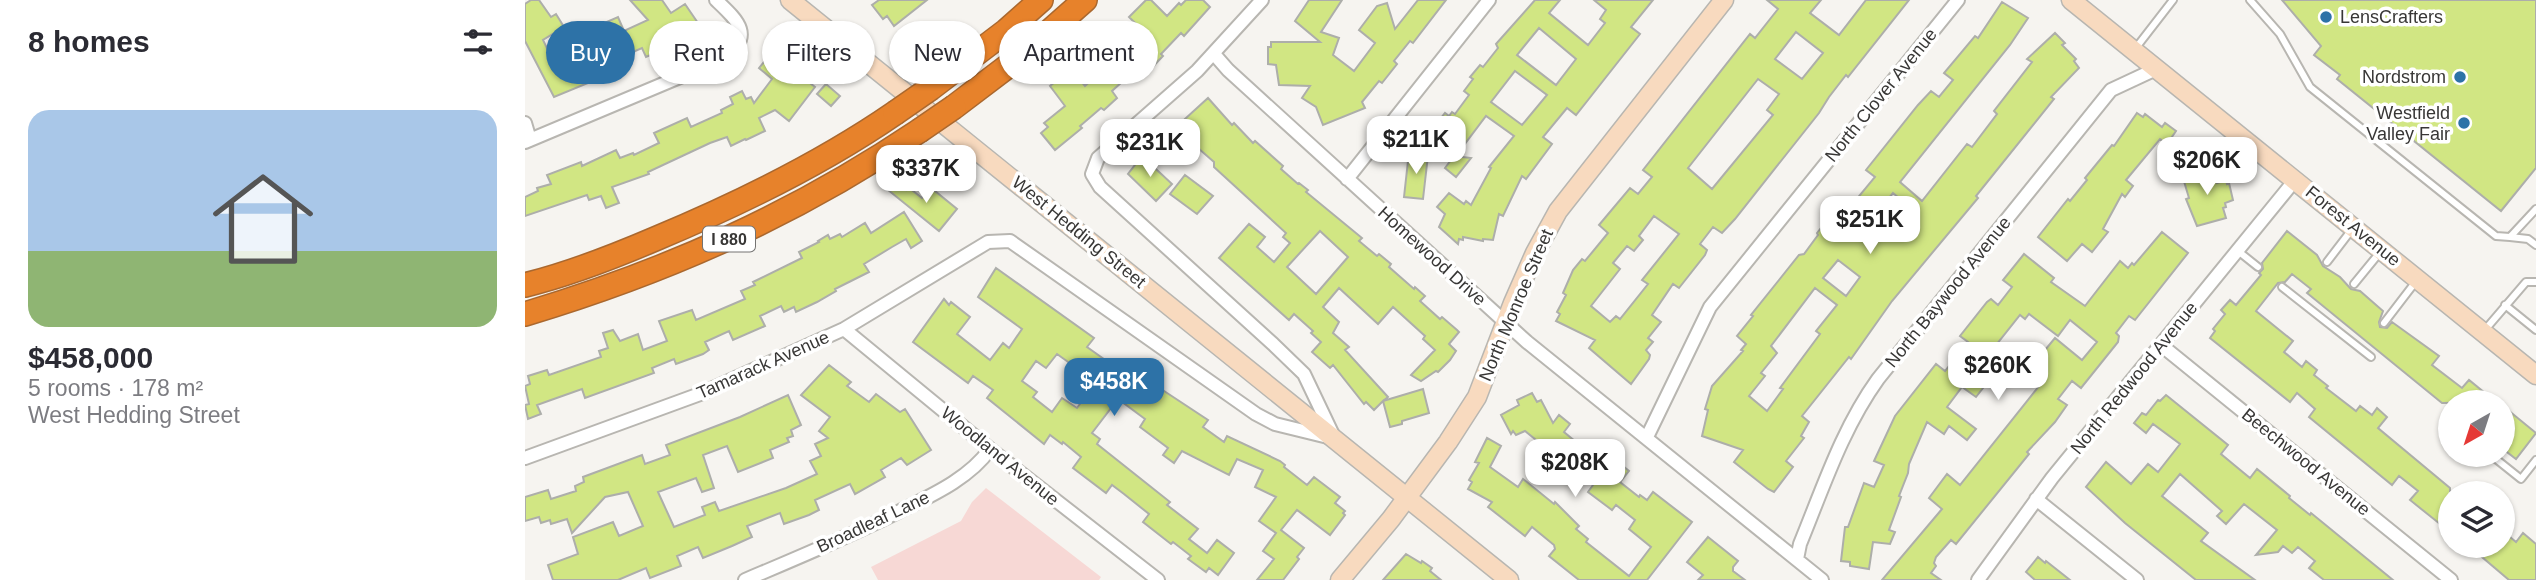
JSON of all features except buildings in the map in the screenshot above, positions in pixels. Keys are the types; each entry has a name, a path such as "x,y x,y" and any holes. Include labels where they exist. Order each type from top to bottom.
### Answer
{"highway":[{"name":"I 880","path":"525,285 582,268 687,226 820,160 931,88 1006,31 1041,0"},
{"name":"I 880","path":"525,314 604,290 734,237 851,175 954,107 1025,53 1085,0"}],"main road":[{"name":"West Hedding Street","path":"790,0 1509,580"},
{"name":"North Monroe Street","path":"1340,580 1391,519 1448,442 1477,397 1535,253 1558,211 1724,0"},
{"name":"Forest Avenue","path":"2071,0 2536,375"}],"street":[{"path":"525,123 528,141 725,58 736,49 741,39 741,29 733,16 716,0"},
{"path":"1214,54 1262,0"},
{"path":"1347,179 1489,0"},
{"name":"North Clover Avenue","path":"1647,437 1710,307 1958,0"},
{"name":"West Hedding Street","path":"1214,54 1098,158 1092,169 1093,179 1304,374 1335,439"},
{"name":"Homewood Drive","path":"1214,54 1228,70 1506,323 1822,580"},
{"name":"North Baywood Avenue","path":"1797,559 1815,507 1858,408 2111,90 2157,69"},
{"name":"North Redwood Avenue","path":"1978,580 2036,499 2295,180"},
{"name":"West Hedding Street","path":"988,242 1010,241 1256,414 1275,424 1335,439"},
{"name":"Tamarack Avenue","path":"525,458 700,394 844,329 988,242"},
{"name":"Woodland Avenue","path":"844,329 1143,575 1158,580"},
{"name":"Beechwood Avenue","path":"2161,345 2451,580"},
{"name":"Broadleaf Lane","path":"745,580 855,534 932,495 979,464 990,449"},
{"path":"2036,499 2137,580"}],"lane":[{"path":"2134,50 2173,0"},
{"path":"2250,0 2280,34 2310,87 2496,236 2528,239 2536,245"},
{"path":"2510,237 2536,209"},
{"path":"2327,262 2355,227"},
{"path":"2354,284 2382,249"},
{"path":"2238,251 2258,267"},
{"path":"2384,323 2418,279"},
{"path":"2484,332 2526,282 2536,282"},
{"path":"2282,286 2371,357"},
{"path":"2505,305 2536,330"},
{"path":"2506,467 2521,479 2536,460"}],"shaded area":[{"path":"986,488 1101,577 1099,580 878,580 871,567 961,521 972,502"}],"place":[{"name":"LensCrafters","path":"2326,17"},
{"name":"Nordstrom","path":"2460,77"},
{"name":"Westfield Valley Fair","path":"2464,123"}]}
